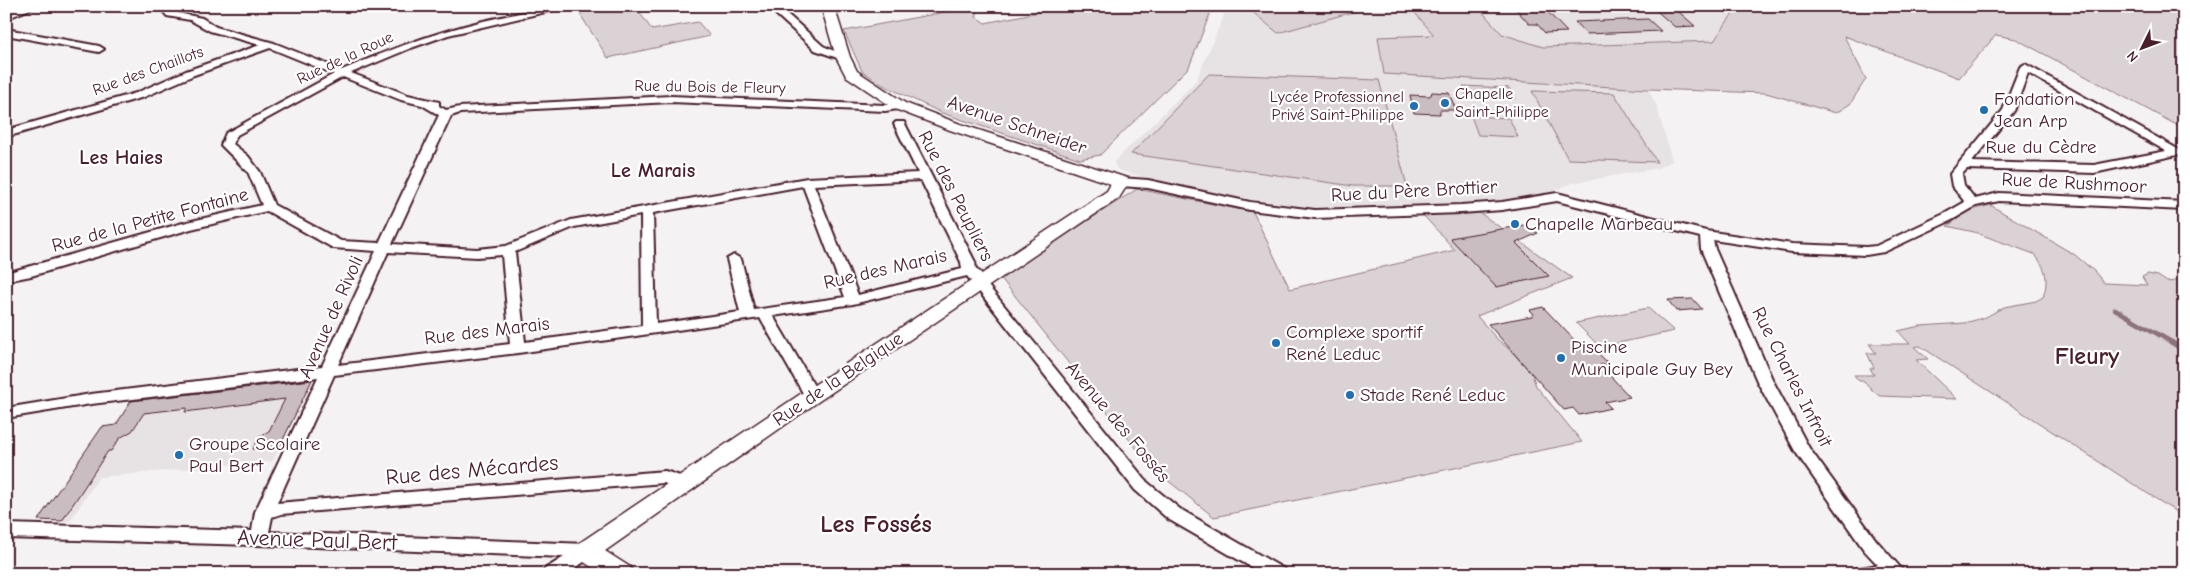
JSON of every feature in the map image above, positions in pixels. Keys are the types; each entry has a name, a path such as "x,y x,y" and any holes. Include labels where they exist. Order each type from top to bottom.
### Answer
{"street":[{"path":"6,16 32,6"},
{"path":"161,7 177,6"},
{"name":"Rue de la Roue","path":"268,207 258,176 245,158 227,145 232,133 343,73 445,33 566,6"},
{"path":"772,6 819,48 843,57"},
{"path":"843,57 828,9 854,6"},
{"name":"Rue du Bois de Fleury","path":"161,7 170,14 189,16 206,23 213,29 270,45 405,98 448,110 672,99 884,108 900,106"},
{"path":"6,32 99,49"},
{"name":"Rue des Chaillots","path":"6,134 140,95 190,73 270,45"},
{"name":"Avenue Schneider","path":"843,57 851,73 900,106 956,127 1121,182"},
{"name":"Rue du Cèdre","path":"2025,67 2177,152 2094,169 1964,165 2008,111 2025,67"},
{"name":"Avenue de Rivoli","path":"259,538 264,512 448,110"},
{"name":"Rue des Peupliers","path":"900,124 974,277"},
{"path":"1964,165 1956,174 1958,186 1972,203"},
{"name":"Rue de la Petite Fontaine","path":"6,277 26,273 188,226 268,207 338,245 476,254 508,250 571,224 807,182 926,176"},
{"path":"807,182 853,300"},
{"name":"Rue du Père Brottier","path":"1121,182 1148,184 1250,206 1315,214 1469,209 1557,197 1706,235"},
{"name":"Rue de la Belgique","path":"551,574 588,551 812,396 974,277 1113,194 1121,182"},
{"name":"Rue de Rushmoor","path":"1706,235 1792,248 1866,251 1879,249 1924,229 1972,203 1999,197 2184,206"},
{"path":"647,211 649,329"},
{"name":"Rue Charles Infroit","path":"1706,235 1708,249 1766,381 1803,451 1865,538 1895,572"},
{"path":"508,250 518,348"},
{"path":"734,259 748,315"},
{"name":"Rue des Marais","path":"6,412 91,399 518,348 853,300 974,277"},
{"name":"Avenue des Fossés","path":"974,277 1141,486 1174,514 1278,574"},
{"path":"764,313 812,396"},
{"name":"Rue des Mécardes","path":"264,512 291,507 664,477 674,480 682,486"},
{"name":"Avenue Paul Bert","path":"6,531 526,547 588,551"},
{"path":"588,551 620,574"},
{"path":"1860,574 1895,572"}],"shaded area":[{"path":"583,6 635,6 652,30 698,22 710,36 608,58 576,8"},
{"path":"984,6 978,11 976,17 985,23 1068,6 1114,6 1126,11 1132,11 1165,6 1213,6 1189,67 1100,155 1080,159 942,113 883,85 862,71 844,31"},
{"name":"Lycée Professionnel Privé Saint-Philippe","path":"1228,6 1242,6 1278,33 1374,6 1767,6 1866,79 1850,104 1836,113 1766,93 1648,89 1657,107 1672,161 1658,168 1573,183 1550,192 1494,202 1313,208 1191,191 1118,170 1114,162 1196,81"},
{"path":"1245,6 1374,6 1278,33"},
{"path":"1409,6 1477,6 1502,34 1543,47 1714,41 1738,6 2184,6 2184,129 2016,39 1996,35 1959,78 1844,36 1866,79 1850,104 1836,113 1766,93 1648,89 1384,74 1378,37 1434,35"},
{"path":"1209,74 1379,80 1407,186 1353,186 1131,154"},
{"path":"1463,86 1509,88 1515,99 1467,98"},
{"path":"1532,91 1614,93 1657,162 1568,159"},
{"path":"1471,116 1509,118 1518,137 1478,135"},
{"name":"Complexe sportif René Leduc","path":"1137,189 1253,212 1290,289 1455,250 1423,215 1477,211 1572,278 1477,316 1532,374 1536,386 1582,442 1214,517 1152,468 1000,277"},
{"path":"1990,205 2075,255 2094,271 2104,283 2147,285 2142,277 2148,274 2158,276 2167,282 2184,280 2184,517 1920,346 1914,347 1928,359 1916,360 1957,399 1880,396 1864,381 1859,381 1854,375 1874,375 1870,368 1874,368 1867,353 1876,353 1869,344 1910,344 1898,331 1920,326 1965,323 1986,317 2004,307 2036,301 2043,297 2046,285 2044,269 2034,254 1974,232 1947,226 1969,211"},
{"path":"1648,308 1674,331 1600,347 1576,323"},
{"name":"Groupe Scolaire Paul Bert","path":"306,380 311,383 273,461 99,477 70,521 38,520 102,427 116,425 132,400"}],"building":[{"path":"1542,6 1567,32 1545,33 1537,24 1529,24 1514,7"},
{"path":"1651,6 1672,6 1695,26 1675,27"},
{"path":"1648,19 1661,31 1586,34 1575,22"},
{"name":"Chapelle Saint-Philippe","path":"1432,92 1449,93 1456,110 1440,110 1440,114 1414,113 1410,95 1429,96"},
{"path":"1524,225 1538,233 1516,243 1549,276 1496,287 1450,238"},
{"path":"1693,299 1702,309 1676,311 1668,300"},
{"name":"Piscine Municipale Guy Bey","path":"1543,307 1579,345 1584,343 1592,351 1596,351 1609,364 1600,365 1630,397 1605,402 1611,408 1579,415 1573,408 1564,410 1488,324 1532,316 1534,314 1530,310"},
{"path":"312,380 279,448 253,449 260,436 269,431 285,399 185,412 187,408 144,413 132,431 120,438 111,451 108,451 62,521 38,520 102,427 116,425 131,401"}],"waterway":[{"path":"2115,309 2173,343"},
{"path":"2171,342 2184,350"}],"place":[{"name":"Chapelle Saint-Philippe","path":"1445,103"},
{"name":"Lycée Professionnel Privé Saint-Philippe","path":"1414,106"},
{"name":"Fondation Jean Arp","path":"1984,110"},
{"name":"Chapelle Marbeau","path":"1515,224"},
{"name":"Complexe sportif René Leduc","path":"1276,343"},
{"name":"Piscine Municipale Guy Bey","path":"1561,358"},
{"name":"Stade René Leduc","path":"1350,395"},
{"name":"Groupe Scolaire Paul Bert","path":"179,455"}],"district":[{"name":"Les Haies","path":"121,157"},
{"name":"Le Marais","path":"653,170"},
{"name":"Fleury","path":"2087,356"},
{"name":"Les Fossés","path":"876,524"}]}
